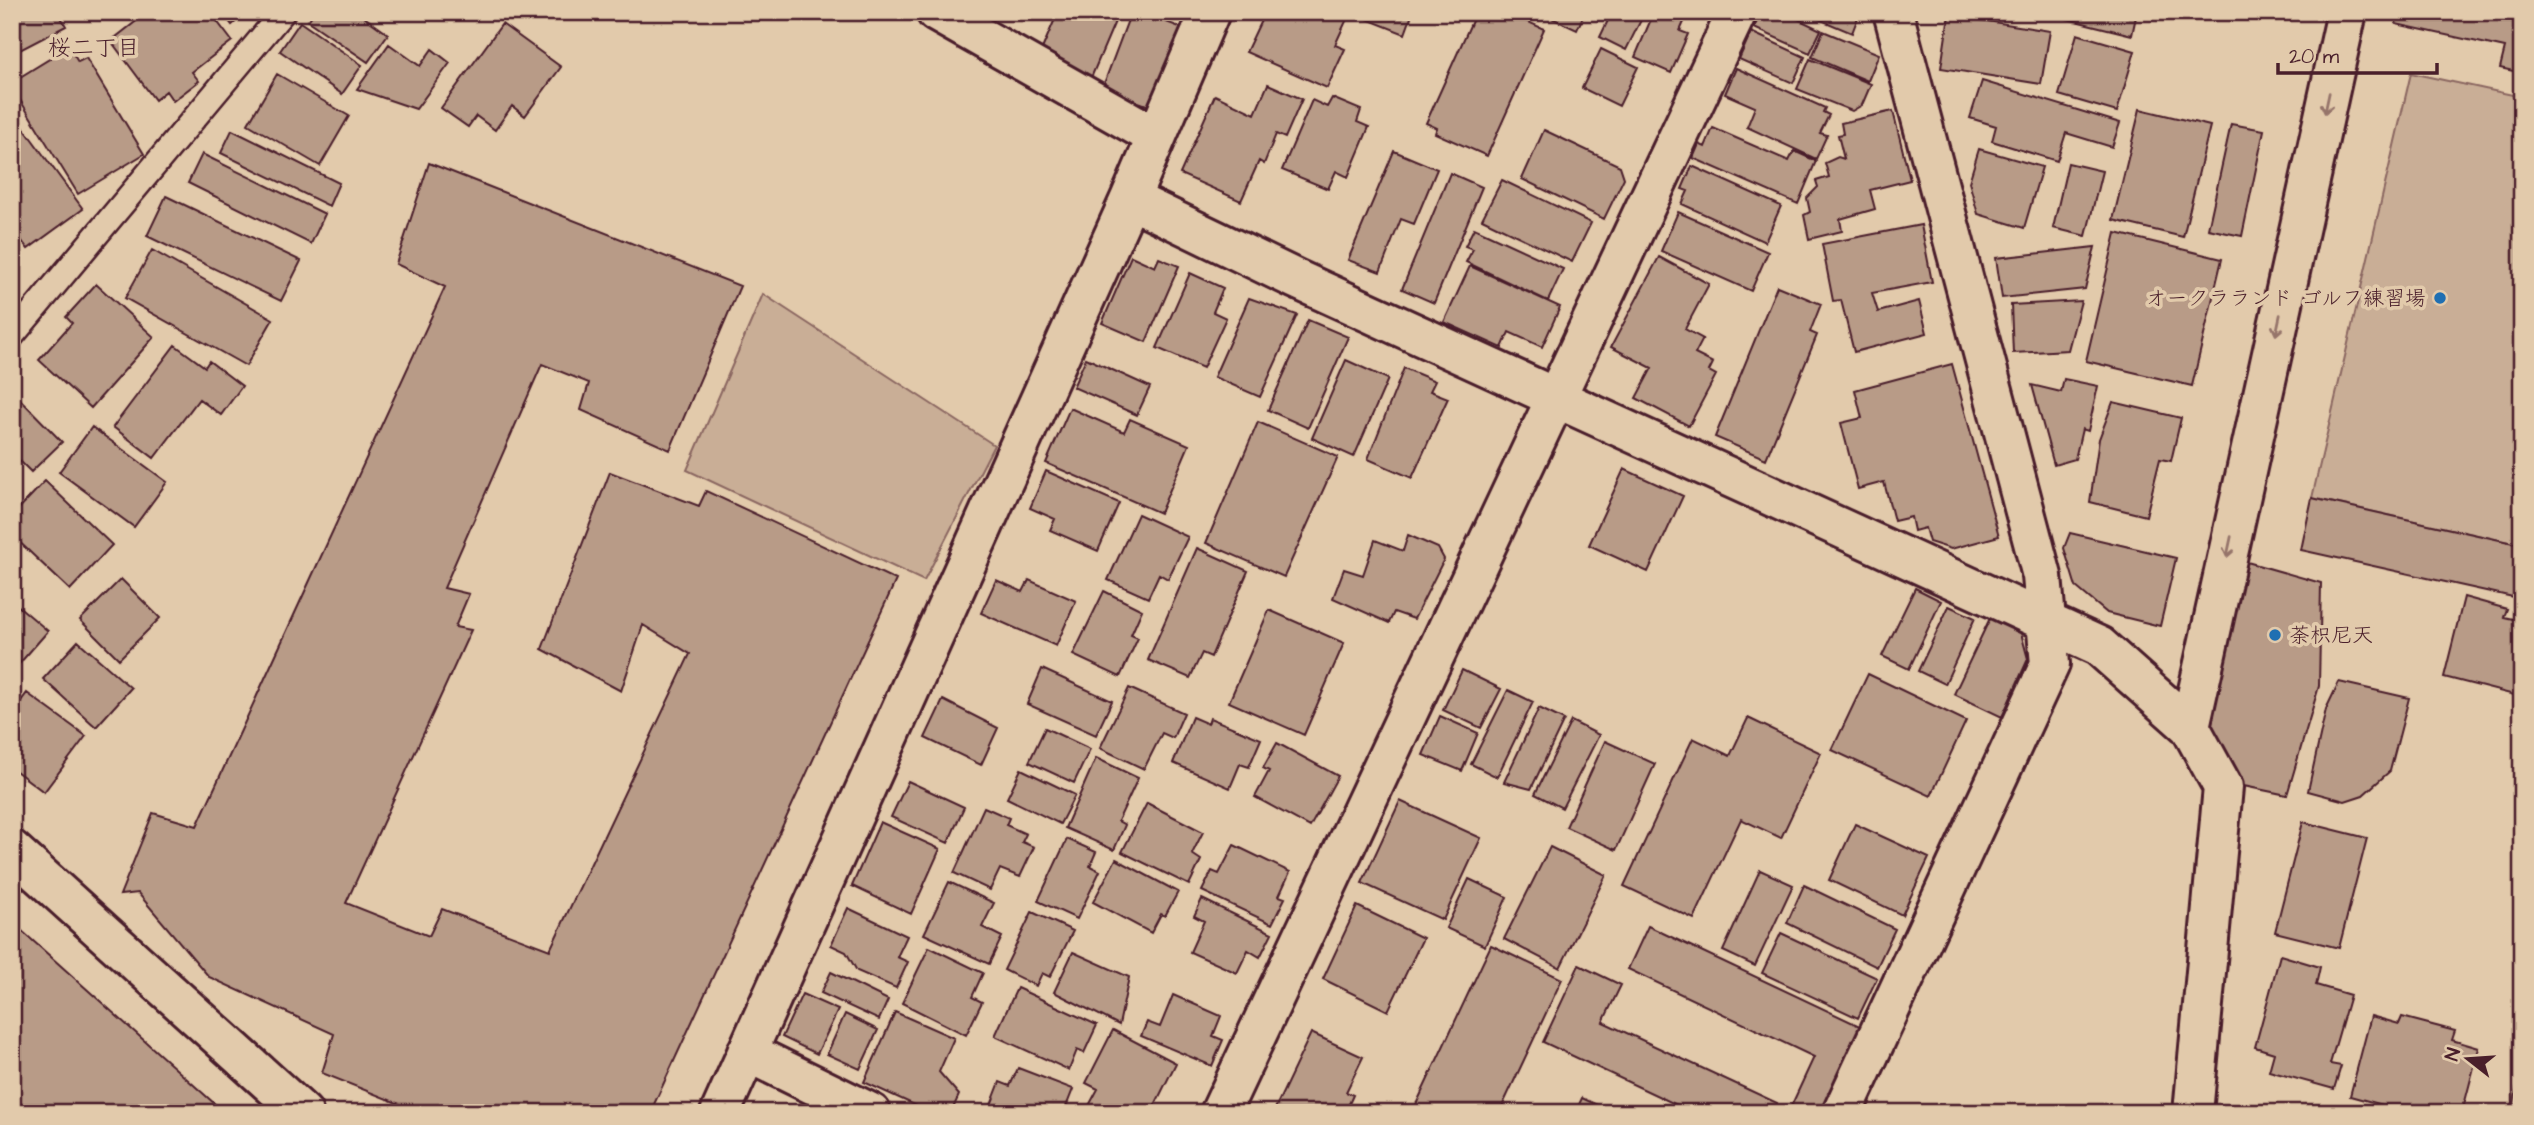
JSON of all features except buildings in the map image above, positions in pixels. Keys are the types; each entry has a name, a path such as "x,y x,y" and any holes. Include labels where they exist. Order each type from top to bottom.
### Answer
{"street":[{"path":"936,12 1155,136"},
{"path":"720,1113 1130,199 1210,12"},
{"path":"1220,1113 1737,12"},
{"path":"1842,1113 2050,664 2049,623 2042,576 1893,12"},
{"path":"2190,727 2347,12"},
{"path":"1130,199 1554,398 2099,646 2190,727 2224,787 2193,1113"},
{"path":"12,850 303,1113"},
{"path":"747,1052 871,1113"}],"lane":[{"path":"12,336 283,12"}],"shaded area":[{"name":"オークラランド ゴルフ練習場","path":"2411,73 2522,97 2522,545 2312,498"},
{"path":"763,294 994,445 924,581 687,470"}],"place":[{"name":"オークラランド ゴルフ練習場","path":"2440,298"},
{"name":"荼枳尼天","path":"2275,635"}],"district":[{"name":"桜二丁目","path":"94,47"}]}
